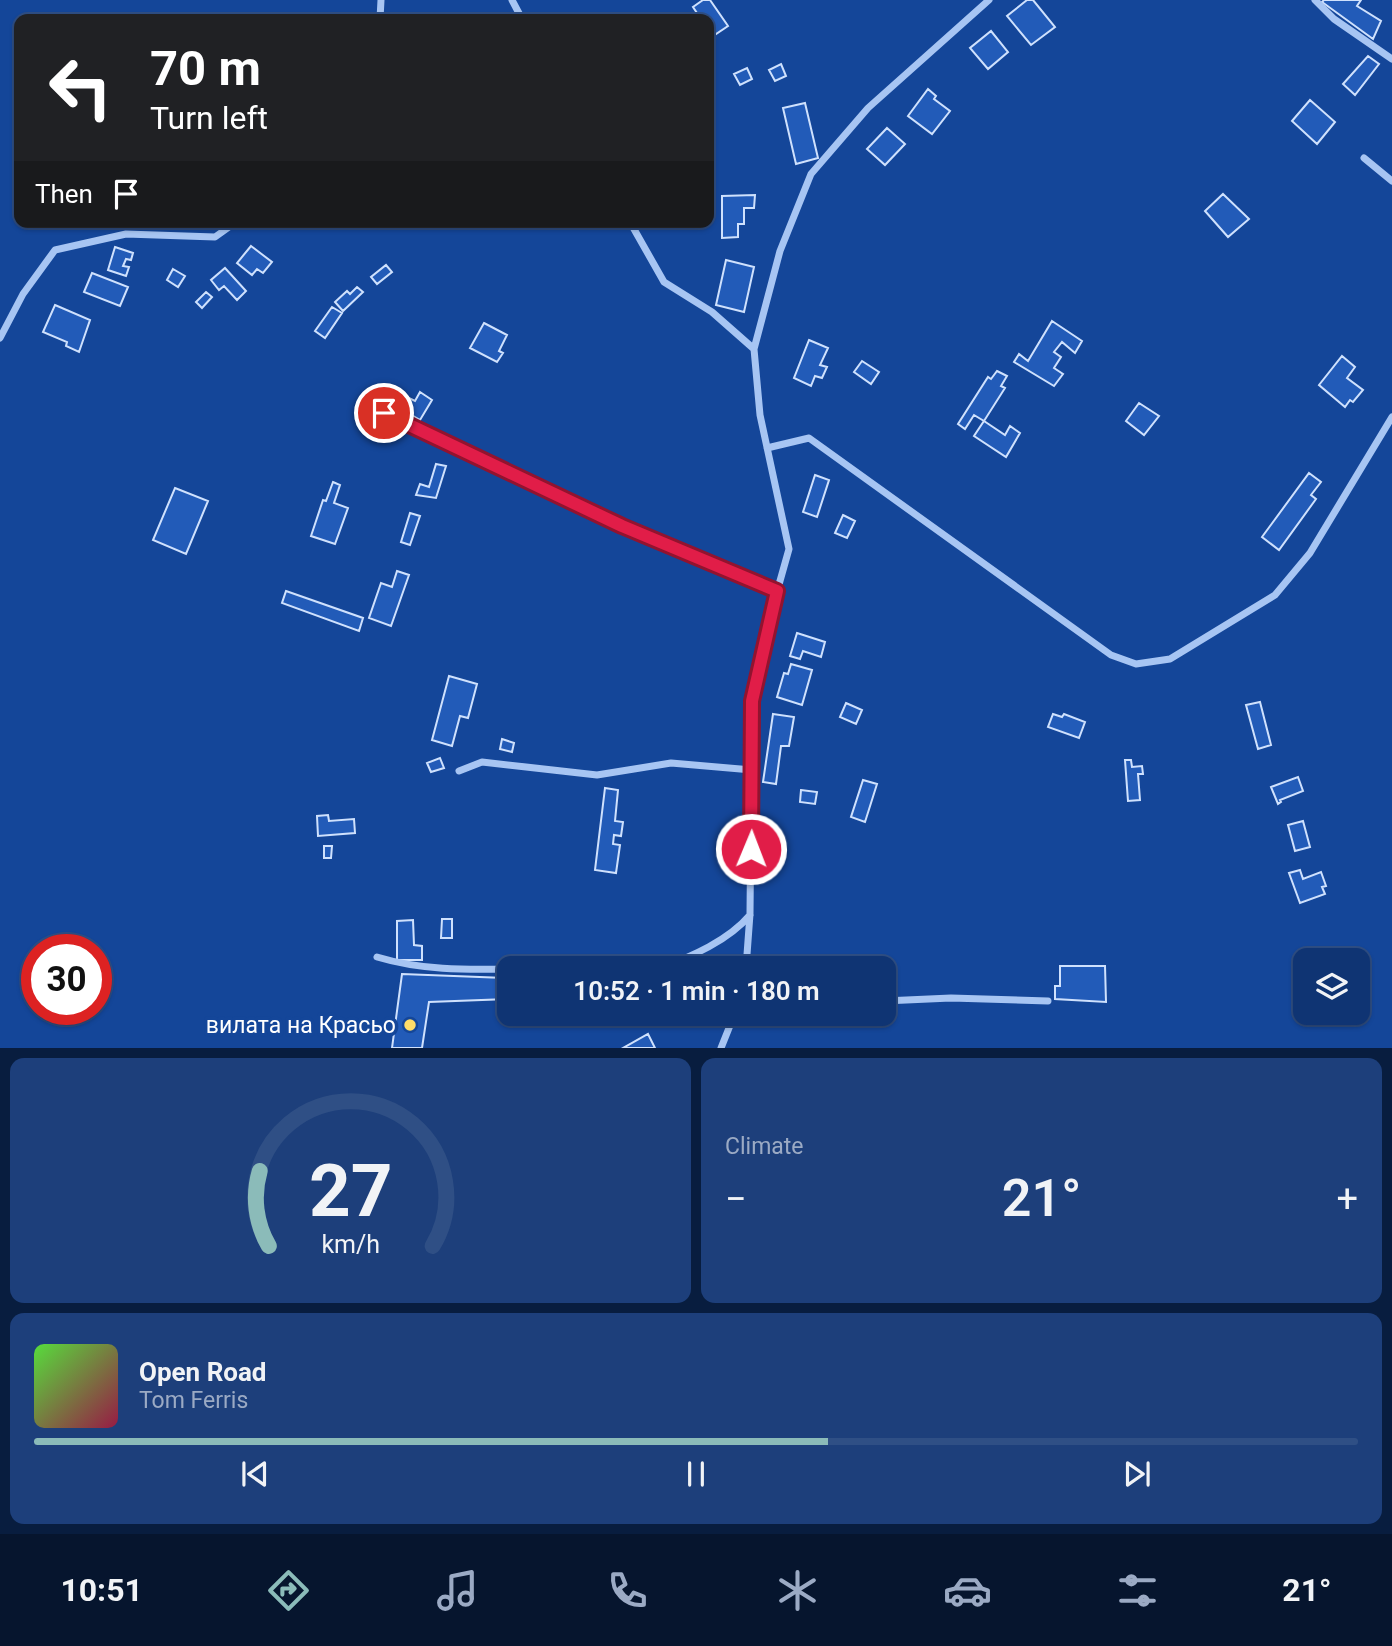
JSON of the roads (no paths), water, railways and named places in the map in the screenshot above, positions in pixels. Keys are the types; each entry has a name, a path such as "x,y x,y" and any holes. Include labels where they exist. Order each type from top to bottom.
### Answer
{"street":[{"path":"747,956 750,914 752,701 789,549 760,415 754,349 780,251 811,174 868,108 989,0"},
{"path":"1315,0 1334,19 1392,59"},
{"path":"1364,158 1392,181"},
{"path":"0,338 23,294 54,250 126,234 215,237 228,228"},
{"path":"633,228 664,282 712,312 754,349"},
{"path":"384,413 622,526 777,591"},
{"path":"767,448 809,438 1111,655 1136,664 1170,660 1275,595 1310,553 1392,417"},
{"path":"459,771 482,762 597,775 671,762 752,770"},
{"path":"692,956 740,927 750,914"},
{"path":"377,957 403,965 463,970 497,969"},
{"path":"896,1000 951,998 1048,1001"},
{"path":"721,1048 730,1026"}],"place":[{"name":"вилата на Красьо","path":"410,1025"}]}
